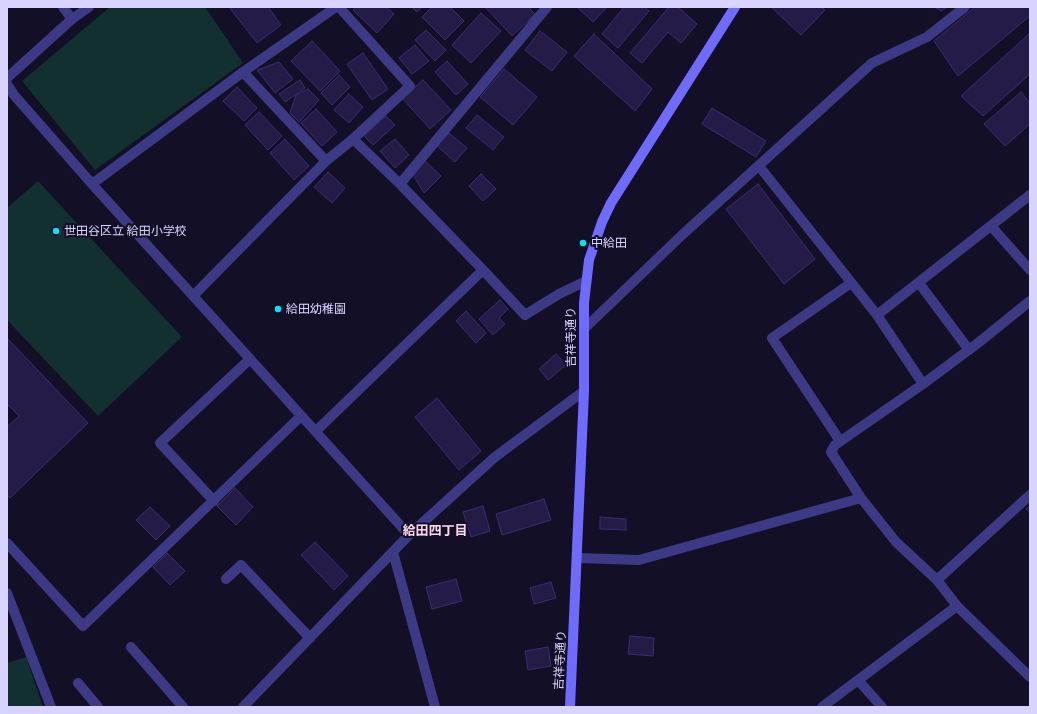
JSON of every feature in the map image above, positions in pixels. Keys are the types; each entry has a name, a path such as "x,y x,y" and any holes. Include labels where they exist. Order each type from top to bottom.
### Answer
{"main road":[{"name":"吉祥寺通り","path":"570,707 578,558 586,281 589,260 594,243 611,203 735,7"}],"street":[{"path":"63,7 72,19"},
{"path":"7,78 72,19 89,7"},
{"path":"92,184 243,72 337,7 410,86 352,140 326,161 194,295"},
{"path":"400,184 547,7"},
{"path":"585,328 682,234 872,63 927,37 965,7"},
{"path":"243,72 326,161"},
{"path":"7,84 14,95 92,184 194,295 409,535"},
{"path":"352,140 400,184 526,315 559,294 586,281"},
{"path":"759,166 877,315 923,384"},
{"path":"877,315 1030,195"},
{"path":"991,226 1030,270"},
{"path":"316,431 483,270"},
{"path":"840,441 772,338 851,283"},
{"path":"919,283 969,350"},
{"path":"1030,301 969,350 923,384 840,441 831,452 861,498 896,542 937,580 957,606 1030,677"},
{"path":"214,501 160,443 250,359"},
{"path":"243,707 409,535 495,457 584,391"},
{"path":"7,543 83,626 301,416"},
{"path":"937,580 1030,495"},
{"path":"578,558 639,560 861,498"},
{"path":"393,552 435,707"},
{"path":"226,579 241,566 310,638"},
{"path":"7,593 51,707"},
{"path":"822,707 957,606"},
{"path":"131,647 183,707"},
{"path":"858,680 882,707"},
{"path":"78,683 98,707"}],"green space":[{"path":"110,7 205,7 243,63 95,170 22,81"},
{"path":"38,181 182,337 98,416 7,320 7,208"},
{"path":"26,657 43,707 7,707 7,663"}],"building":[{"path":"229,7 268,7 281,25 257,43"},
{"path":"356,7 386,7 394,14 377,33 353,10"},
{"path":"412,7 422,7 417,12"},
{"path":"432,7 450,7 464,21 445,40 422,17"},
{"path":"485,7 528,7 535,14 512,36"},
{"path":"577,7 607,7 593,22"},
{"path":"624,7 644,7 649,11 618,48 602,34"},
{"path":"669,7 678,7 697,24 681,43 668,32 642,63 630,53"},
{"path":"771,7 821,7 825,10 801,35"},
{"path":"934,7 947,7 942,11"},
{"path":"975,7 1030,7 1030,16 958,76 934,41"},
{"path":"481,13 501,31 471,63 452,45"},
{"path":"426,30 446,50 435,61 415,40"},
{"path":"540,31 567,52 552,71 525,50"},
{"path":"1030,33 1030,74 983,116 961,96"},
{"path":"594,34 652,89 635,111 574,56"},
{"path":"312,41 340,71 320,91 291,61"},
{"path":"415,45 429,61 412,74 399,58"},
{"path":"363,53 388,89 372,100 347,64"},
{"path":"447,61 468,84 456,95 435,72"},
{"path":"279,62 293,79 275,93 257,70"},
{"path":"504,69 537,97 513,125 480,97"},
{"path":"339,75 350,87 332,105 321,93"},
{"path":"300,80 305,88 285,102 279,94"},
{"path":"423,80 451,110 430,129 402,98"},
{"path":"237,87 257,108 244,121 223,101"},
{"path":"308,89 319,100 299,122 290,113 296,95"},
{"path":"1021,92 1030,103 1030,124 1005,146 984,124"},
{"path":"349,94 363,107 349,123 334,110"},
{"path":"712,108 766,141 756,157 702,124"},
{"path":"316,109 337,132 322,146 301,123"},
{"path":"259,112 282,136 268,150 245,125"},
{"path":"477,115 504,137 493,150 466,128"},
{"path":"386,116 395,125 373,145 364,136"},
{"path":"449,133 467,148 455,162 437,146"},
{"path":"285,139 309,166 294,180 270,153"},
{"path":"395,139 409,155 395,168 380,151"},
{"path":"424,160 441,176 424,193 412,173"},
{"path":"328,172 345,188 332,203 314,187"},
{"path":"481,174 496,189 483,201 469,186"},
{"path":"758,184 815,259 784,284 726,209"},
{"path":"500,300 508,309 499,318 505,324 493,335 479,319"},
{"path":"466,311 486,333 476,343 456,321"},
{"path":"7,338 88,423 10,498 7,495 7,427 19,416 7,404"},
{"path":"556,354 566,365 548,380 539,369"},
{"path":"437,398 481,451 459,470 415,417"},
{"path":"235,488 253,507 236,525 217,506"},
{"path":"544,499 551,520 502,535 496,514"},
{"path":"483,506 490,531 471,537 463,512"},
{"path":"1030,506 1030,513 1026,509"},
{"path":"150,507 170,526 156,540 136,520"},
{"path":"600,517 626,519 626,530 600,529"},
{"path":"315,542 348,576 334,590 301,555"},
{"path":"167,553 185,571 170,585 153,567"},
{"path":"456,579 462,601 432,609 426,587"},
{"path":"551,582 556,598 534,604 530,588"},
{"path":"630,636 654,638 653,656 628,654"},
{"path":"548,647 551,666 528,670 525,651"}],"place":[{"name":"世田谷区立 給田小学校","path":"56,231"},
{"name":"中給田","path":"583,243"},
{"name":"給田幼稚園","path":"278,309"}],"district":[{"name":"給田四丁目","path":"435,531"}]}
